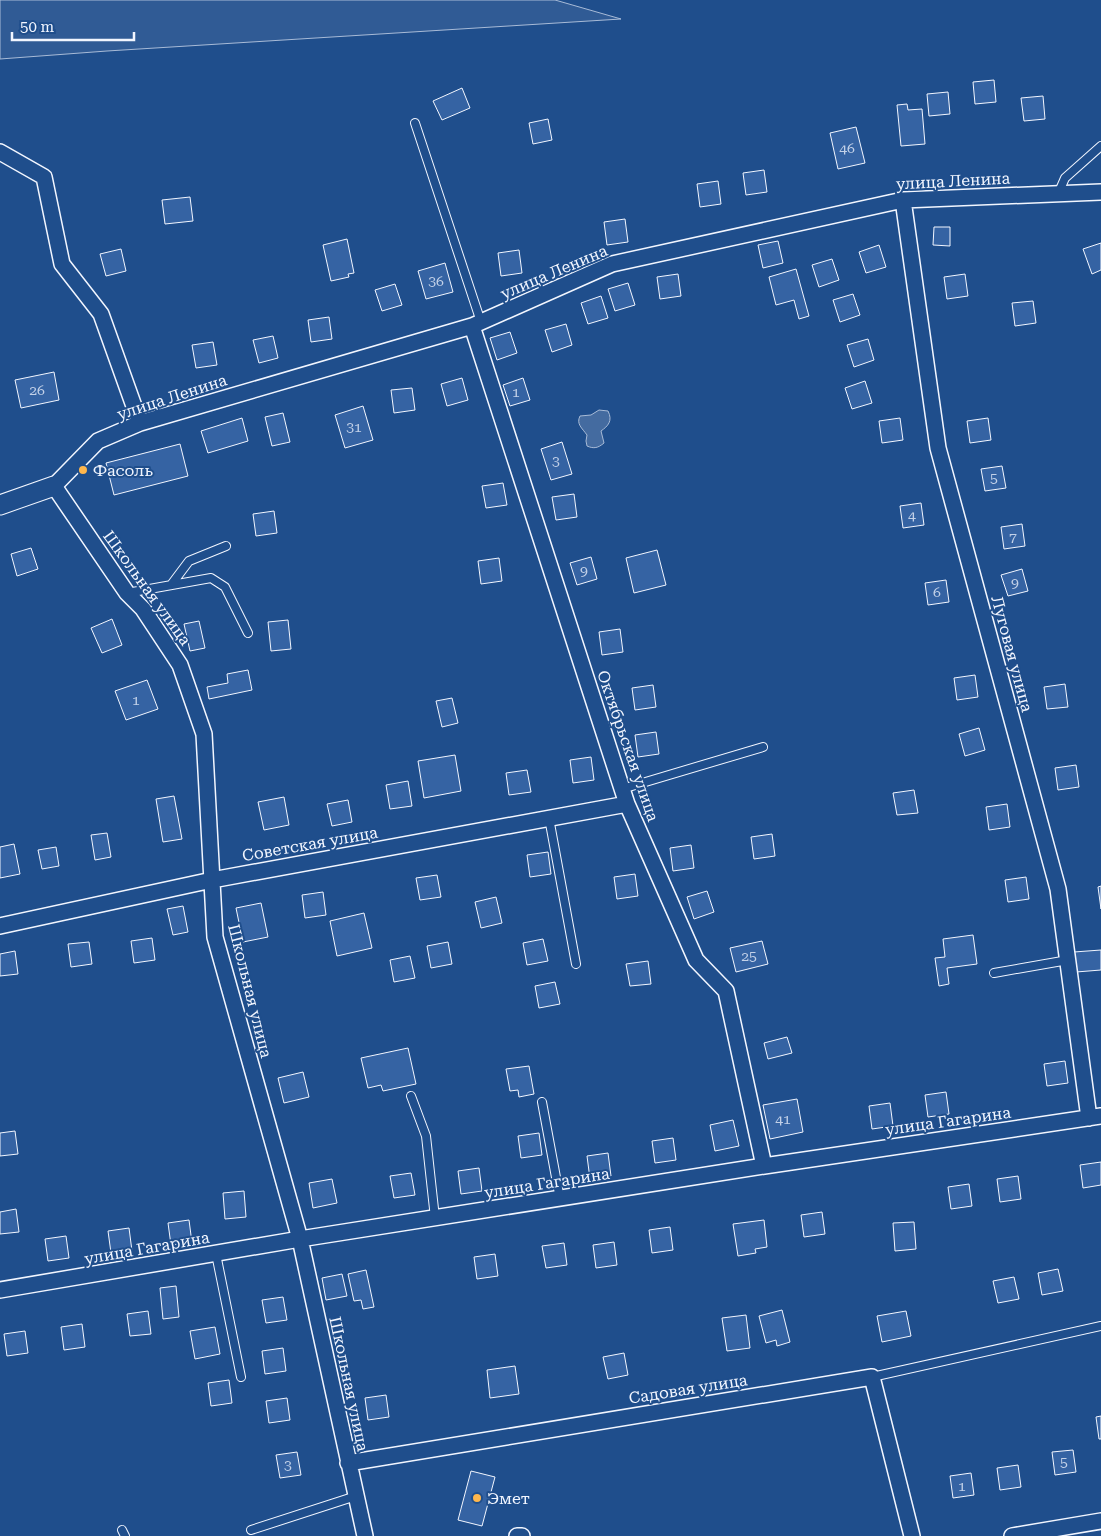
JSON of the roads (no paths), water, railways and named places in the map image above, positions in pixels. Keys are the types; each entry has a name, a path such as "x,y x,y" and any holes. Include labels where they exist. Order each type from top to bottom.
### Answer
{"street":[{"path":"0,152 44,177 62,264 101,314 140,423"},
{"name":"улица Ленина","path":"54,486 98,441 140,423 477,324 612,264 903,200 1101,192"},
{"name":"Луговая улица","path":"903,200 938,448 1058,888 1068,960 1095,1117"},
{"name":"Октябрьская улица","path":"477,324 627,804 696,960 726,991 764,1166"},
{"path":"0,505 54,486"},
{"name":"Школьная улица","path":"54,486 127,592 143,609 180,665 204,734 215,937 300,1240 365,1536"},
{"name":"Советская улица","path":"0,926 212,880 627,804"},
{"name":"улица Гагарина","path":"0,1290 560,1198 1095,1117"},
{"path":"872,1377 912,1536"},
{"name":"Садовая улица","path":"348,1463 872,1377"},
{"path":"1012,1536 1101,1521"},
{"path":"517,1536 522,1536"}],"lane":[{"path":"415,123 477,324"},
{"path":"1058,194 1065,178 1101,146"},
{"path":"171,585 189,561 226,546"},
{"path":"127,592 212,578 224,587 248,633"},
{"path":"622,789 763,747"},
{"path":"549,818 576,964"},
{"path":"994,973 1068,960"},
{"path":"411,1096 426,1136 435,1218"},
{"path":"542,1102 560,1198"},
{"path":"216,1254 241,1377"},
{"path":"872,1377 1101,1326"},
{"path":"251,1530 356,1496"}],"place":[{"name":"Фасоль","path":"83,470"},
{"name":"Эмет","path":"477,1498"}]}
